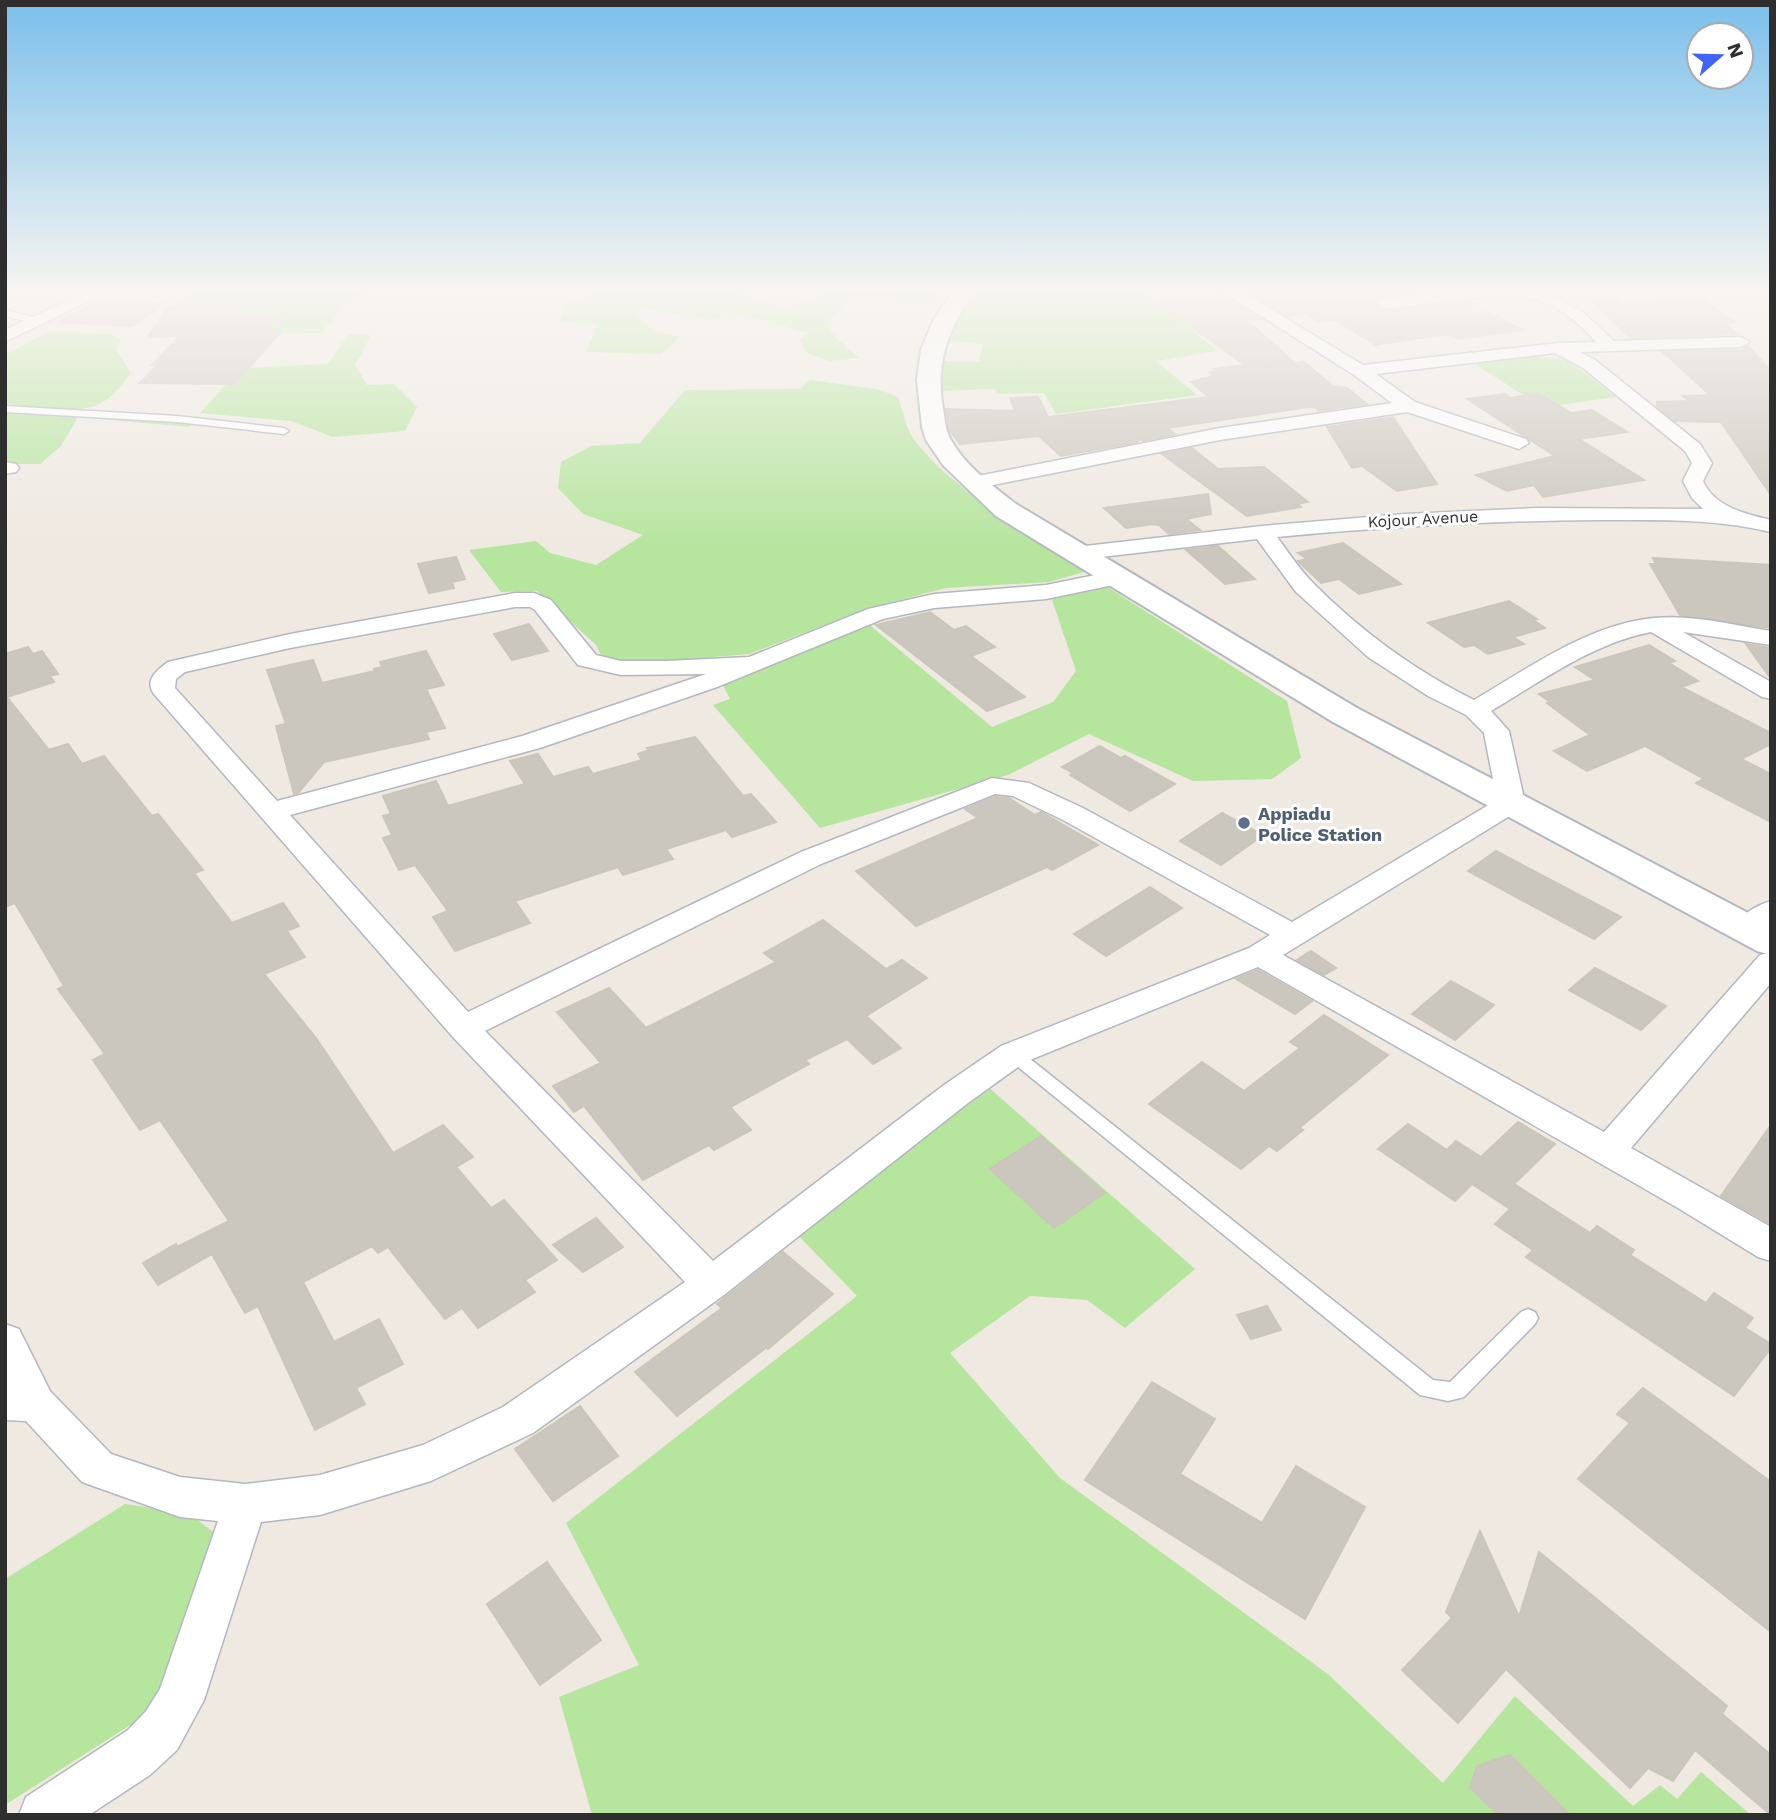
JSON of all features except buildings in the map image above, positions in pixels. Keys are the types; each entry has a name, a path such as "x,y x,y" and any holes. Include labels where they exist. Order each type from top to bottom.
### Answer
{"street":[{"path":"928,378 926,388 937,438 973,482 1006,510 1345,715 1758,936 1771,911"},
{"path":"1370,378 1408,406 1519,443"},
{"path":"1606,378 1693,448 1702,463 1693,481 1697,492 1717,509 1742,517 1771,518"},
{"path":"973,482 1220,434 1408,406"},
{"name":"Kojour Avenue","path":"1075,553 1404,519 1553,513 1742,517 1771,526"},
{"path":"1262,532 1304,587 1376,652 1437,691 1475,710 1496,731 1511,803"},
{"path":"272,811 531,742 708,682 876,614 934,601 1046,592 1115,578"},
{"path":"711,1284 463,1028 163,689 164,676 177,667 278,644 515,600 534,600 543,605 584,659 604,666 632,668 753,664"},
{"path":"1475,710 1561,660 1625,630 1653,625 1771,638"},
{"path":"1653,625 1771,692"},
{"path":"463,1028 811,858 992,786 1019,789 1073,814 1293,935"},
{"path":"5,1341 21,1403 97,1468 180,1497 245,1504 320,1495 431,1462 518,1420 711,1284 956,1094 1013,1054 1259,955 1511,803"},
{"path":"1259,955 1771,1246"},
{"path":"1608,1151 1771,962"},
{"path":"44,1815 135,1754 156,1738 169,1721 180,1700 245,1504"}],"lane":[{"path":"5,409 177,419 284,431"},
{"path":"1013,1054 1428,1388 1448,1392 1456,1390 1528,1318"}],"green space":[{"path":"5,378 127,378 109,398 90,407 53,409 5,404"},
{"path":"232,378 363,378 367,385 394,384 417,407 405,431 333,437 291,421 200,413"},
{"path":"937,378 1176,378 1197,395 1056,414 1044,393 997,394 995,389 936,391"},
{"path":"1497,378 1591,378 1616,397 1544,407 1538,404 1554,401 1540,392 1523,395"},
{"path":"810,380 877,389 898,397 913,438 947,474 992,510 1084,572 1049,582 946,588 869,608 749,654 643,663 602,657 596,645 537,591 501,592 469,550 536,541 550,553 596,565 643,535 583,514 558,488 561,462 591,446 640,443 685,390 800,389"},
{"path":"5,411 191,423 190,427 78,417 61,446 40,464 5,464"},
{"path":"1101,583 1287,701 1301,758 1272,779 1193,781 1089,734 1008,775 820,828 713,705 730,699 723,685 866,622 992,727 1053,702 1076,671 1050,594"},
{"path":"987,1086 1195,1269 1125,1328 1087,1300 1030,1296 950,1353 1060,1478 1329,1675 1443,1783 1515,1696 1633,1806 1660,1785 1677,1799 1701,1772 1751,1815 592,1815 559,1697 639,1665 566,1523 857,1296 793,1230"},
{"path":"125,1504 188,1513 216,1534 154,1710 5,1805 5,1579"}],"place":[{"name":"Appiadu Police Station","path":"1244,823"}]}
